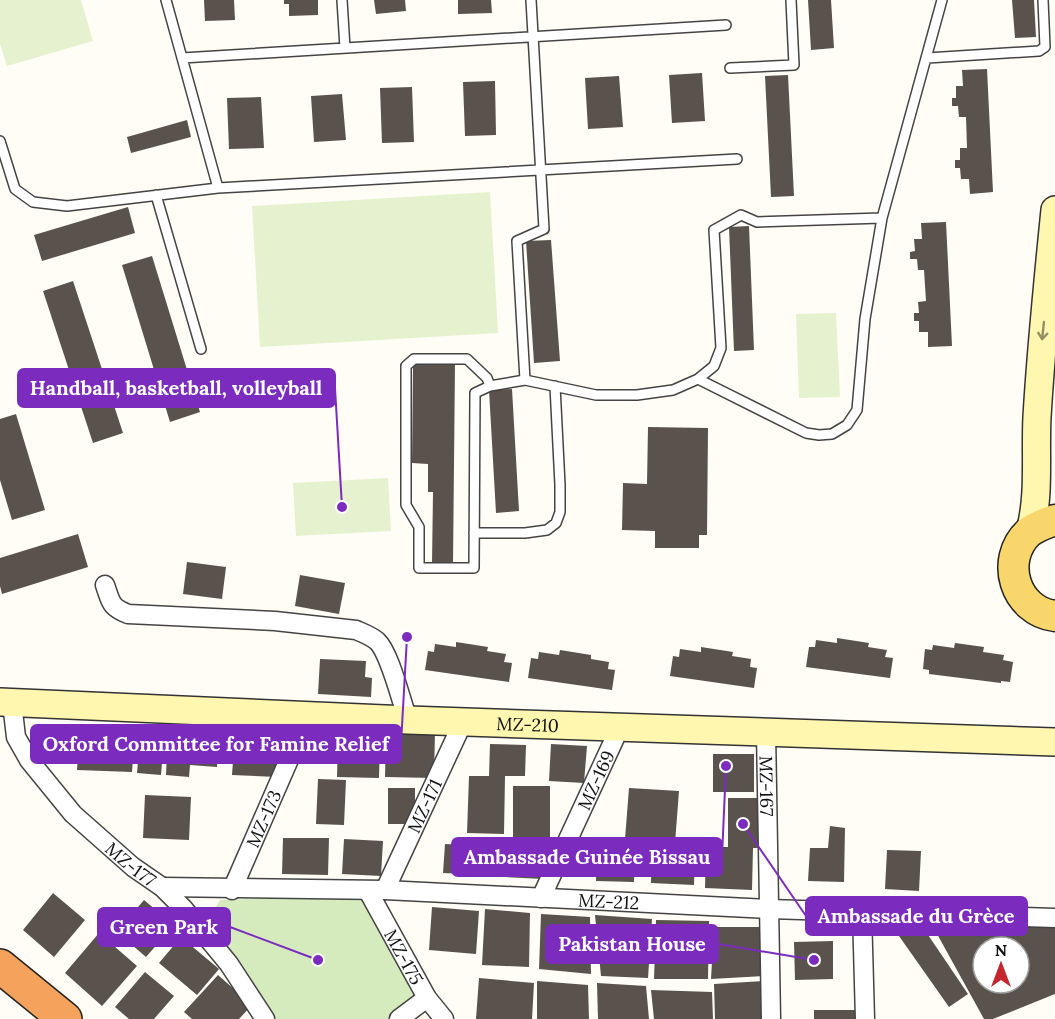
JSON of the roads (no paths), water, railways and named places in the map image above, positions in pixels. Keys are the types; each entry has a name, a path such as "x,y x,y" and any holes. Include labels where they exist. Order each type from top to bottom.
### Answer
{"highway":[{"path":"0,966 65,1019"},
{"path":"0,987 37,1019"}],"main road":[{"path":"1042,526 1020,543 1014,557 1013,572 1016,587 1024,600 1053,620"}],"street":[{"path":"1042,526 1036,497 1036,430 1040,357 1055,210"},
{"path":"105,585 112,605 117,610 128,614 275,621 356,630 366,634 377,641 385,651 408,720"},
{"name":"MZ-210","path":"6,703 620,728 1055,742"},
{"name":"MZ-177","path":"6,703 16,737 29,760 73,814 133,867 162,887 183,908 229,964 264,1019"},
{"name":"MZ-173","path":"232,890 308,716"},
{"name":"MZ-171","path":"376,890 463,722"},
{"name":"MZ-169","path":"541,898 620,728"},
{"name":"MZ-167","path":"766,732 771,1019"},
{"name":"MZ-212","path":"162,887 232,890 376,890 769,909 1055,918"},
{"name":"MZ-175","path":"376,890 427,998 444,1019"},
{"path":"862,912 866,1019"},
{"path":"399,1019 427,998"}],"lane":[{"path":"166,0 219,188"},
{"path":"342,0 345,48"},
{"path":"525,380 518,241 544,229 531,0"},
{"path":"730,68 794,65 791,0"},
{"path":"698,380 806,433 832,434 847,425 857,410 865,319 882,218 942,0"},
{"path":"927,58 1040,51 1045,47 1043,0"},
{"path":"182,58 726,25"},
{"path":"0,141 15,189 33,202 67,206 219,188 737,159"},
{"path":"156,195 201,349"},
{"path":"489,386 487,378 467,359 414,359 405,366 406,506 418,527 419,568 474,568 475,393 489,386 525,380 596,395 637,395 673,390 698,380 714,366 721,348 714,230 741,215 757,222 882,218"},
{"path":"474,533 525,533 547,530 556,524 560,512 560,484 555,386"}],"place":[{"name":"Handball, basketball, volleyball","path":"342,507"},
{"name":"Oxford Committee for Famine Relief","path":"407,637"},
{"name":"Ambassade Guinée Bissau","path":"726,766"},
{"name":"Ambassade du Grèce","path":"743,824"},
{"name":"Green Park","path":"318,960"},
{"name":"Pakistan House","path":"814,960"}]}
